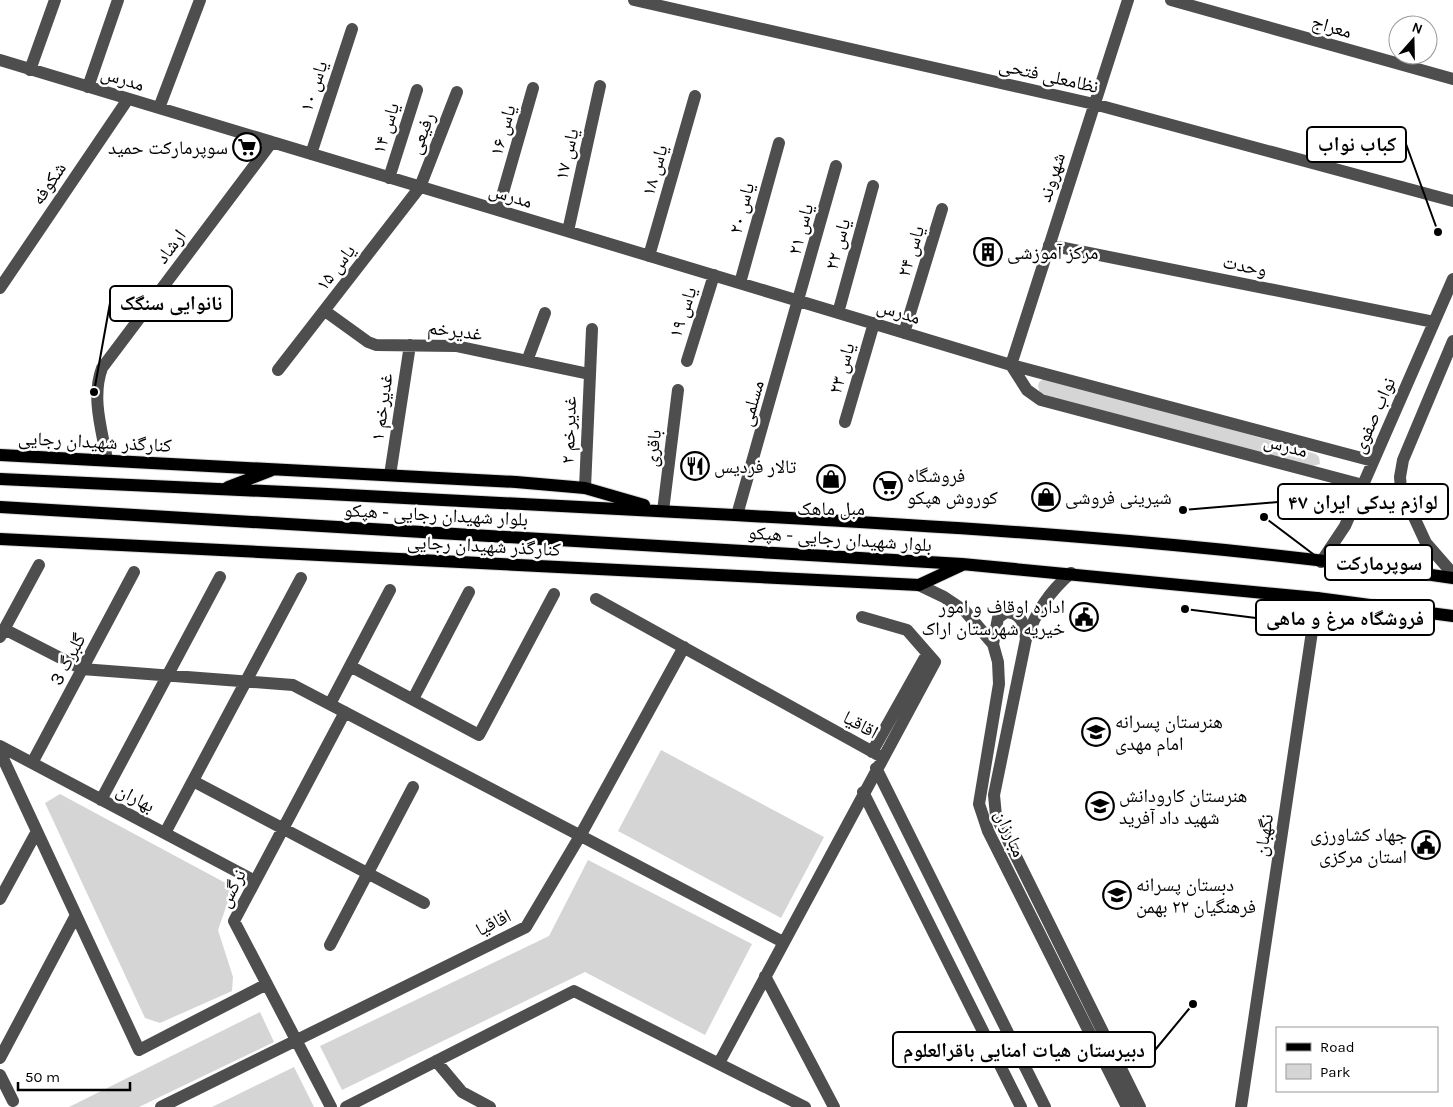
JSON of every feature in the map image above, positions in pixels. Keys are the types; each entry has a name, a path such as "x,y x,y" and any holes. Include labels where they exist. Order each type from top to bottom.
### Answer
{"main road":[{"name":"کنارگذر شهیدان رجایی","path":"0,455 390,475 585,488 663,511"},
{"path":"224,488 275,469"},
{"name":"بلوار شهیدان رجایی - هپکو","path":"0,479 224,488 738,515 1151,542 1453,578"},
{"name":"بلوار شهیدان رجایی - هپکو","path":"0,507 962,564 1318,598 1453,616"},
{"name":"کنارگذر شهیدان رجایی","path":"0,539 919,585 962,564"}],"street":[{"path":"30,70 55,0"},
{"path":"88,87 118,0"},
{"path":"159,108 200,0"},
{"name":"نظامعلی فتحی","path":"634,0 1094,104 1453,201"},
{"name":"شهروند","path":"1011,365 1128,0"},
{"name":"معراج","path":"1171,0 1453,79"},
{"name":"یاس ۱۰","path":"311,154 352,29"},
{"name":"مدرس","path":"2,64 30,70 159,108 1011,365 1373,461"},
{"name":"یاس ۱۷","path":"568,231 600,86"},
{"name":"یاس ۱۶","path":"498,210 533,88"},
{"name":"یاس ۱۴","path":"390,178 417,90"},
{"name":"رفیعی","path":"420,187 456,92"},
{"name":"یاس ۱۸","path":"649,256 695,96"},
{"name":"شکوفه","path":"0,288 128,99"},
{"name":"ارشاد","path":"107,460 95,394 96,382 102,368 272,142"},
{"name":"یاس ۲۰","path":"740,283 779,143"},
{"name":"یاس ۲۱","path":"800,301 836,166"},
{"name":"یاس ۲۲","path":"838,313 872,186"},
{"name":"یاس ۱۵","path":"278,370 420,187"},
{"name":"یاس ۲۴","path":"904,333 942,208"},
{"name":"وحدت","path":"1049,245 1434,322"},
{"name":"یاس ۱۹","path":"687,361 714,275"},
{"name":"نواب صفوی","path":"1321,562 1345,526 1453,279"},
{"name":"مسلمی","path":"738,515 800,301"},
{"name":"غدیرخم","path":"325,311 368,342 386,346 456,346 589,374"},
{"path":"527,361 545,313"},
{"name":"یاس ۲۳","path":"845,422 874,324"},
{"name":"غدیرخم ۲","path":"585,488 592,329"},
{"path":"1453,341 1403,460 1400,477 1401,489 1426,543 1453,574"},
{"name":"غدیرخم ۱","path":"390,475 410,345"},
{"name":"مدرس","path":"1011,365 1027,390 1041,400 1363,485 1373,495 1392,495 1401,489"},
{"name":"باقری","path":"663,511 678,390"},
{"path":"39,565 2,633 82,670 293,685 783,942"},
{"name":"گلبرگ 3","path":"32,763 134,572"},
{"name":"مبارزان","path":"1071,573 1054,588 1035,614 1026,639 994,795 996,816 1140,1107"},
{"path":"102,800 220,577"},
{"path":"165,833 301,578"},
{"name":"مبارزان","path":"919,585 944,597 965,611 993,644 998,662 999,684 979,804 988,831 1127,1107"},
{"path":"330,704 390,590"},
{"path":"413,699 469,592"},
{"path":"350,666 479,735 554,594"},
{"name":"نگهبان","path":"1241,1107 1318,598"},
{"path":"596,599 684,647"},
{"path":"993,644 998,618 1006,612 1014,613 1020,618 1024,624 1026,639"},
{"path":"862,617 907,630 931,658 877,759 1046,1107"},
{"name":"اقاقیا","path":"161,1107 526,927 580,836 684,647 877,759 863,792 719,1063"},
{"name":"نرگس","path":"331,1107 234,921 345,712"},
{"name":"بهاران","path":"0,746 255,881"},
{"path":"0,752 139,1050 267,984"},
{"path":"193,781 424,903"},
{"path":"330,944 413,787"},
{"path":"863,792 1021,1107"},
{"path":"0,899 36,831"},
{"path":"0,1058 76,916"},
{"path":"766,976 834,1107"},
{"path":"346,1107 574,991 719,1063 788,1103 805,1107"},
{"path":"436,1061 462,1092 490,1107"},
{"path":"0,1075 13,1101"}],"green space":[{"path":"1051,377 1316,454 1319,457 1320,464 1313,466 1041,394 1038,384 1044,379"},
{"path":"661,750 824,837 781,918 618,831"},
{"path":"60,794 233,887 218,930 233,977 232,991 160,1023 145,1018 45,803"},
{"path":"588,860 752,944 705,1035 585,972 342,1090 320,1046 549,936"},
{"path":"260,1012 274,1042 139,1107 69,1107"},
{"path":"294,1067 314,1107 212,1107"}],"place":[{"name":"سوپرمارکت حمید","path":"247,147"},
{"name":"کباب نواب","path":"1438,232"},
{"name":"مرکز آموزشی","path":"988,252"},
{"name":"نانوایی سنگک","path":"94,392"},
{"name":"تالار فردیس","path":"695,466"},
{"name":"مبل ماهک","path":"831,479"},
{"name":"فروشگاه کوروش هپکو","path":"888,486"},
{"name":"شیرینی فروشی","path":"1046,497"},
{"name":"لوازم یدکی ایران ۴۷","path":"1183,510"},
{"name":"سوپرمارکت","path":"1264,517"},
{"name":"فروشگاه مرغ و ماهی","path":"1185,609"},
{"name":"اداره اوقاف و امور خیریه شهرستان اراک","path":"1084,617"},
{"name":"هنرستان پسرانه امام مهدی","path":"1096,732"},
{"name":"هنرستان کارودانش شهید داد آفرید","path":"1100,806"},
{"name":"جهاد کشاورزی استان مرکزی","path":"1426,845"},
{"name":"دبستان پسرانه فرهنگیان ۲۲ بهمن","path":"1117,895"},
{"name":"دبیرستان هیات امنایی باقرالعلوم","path":"1193,1004"}]}
